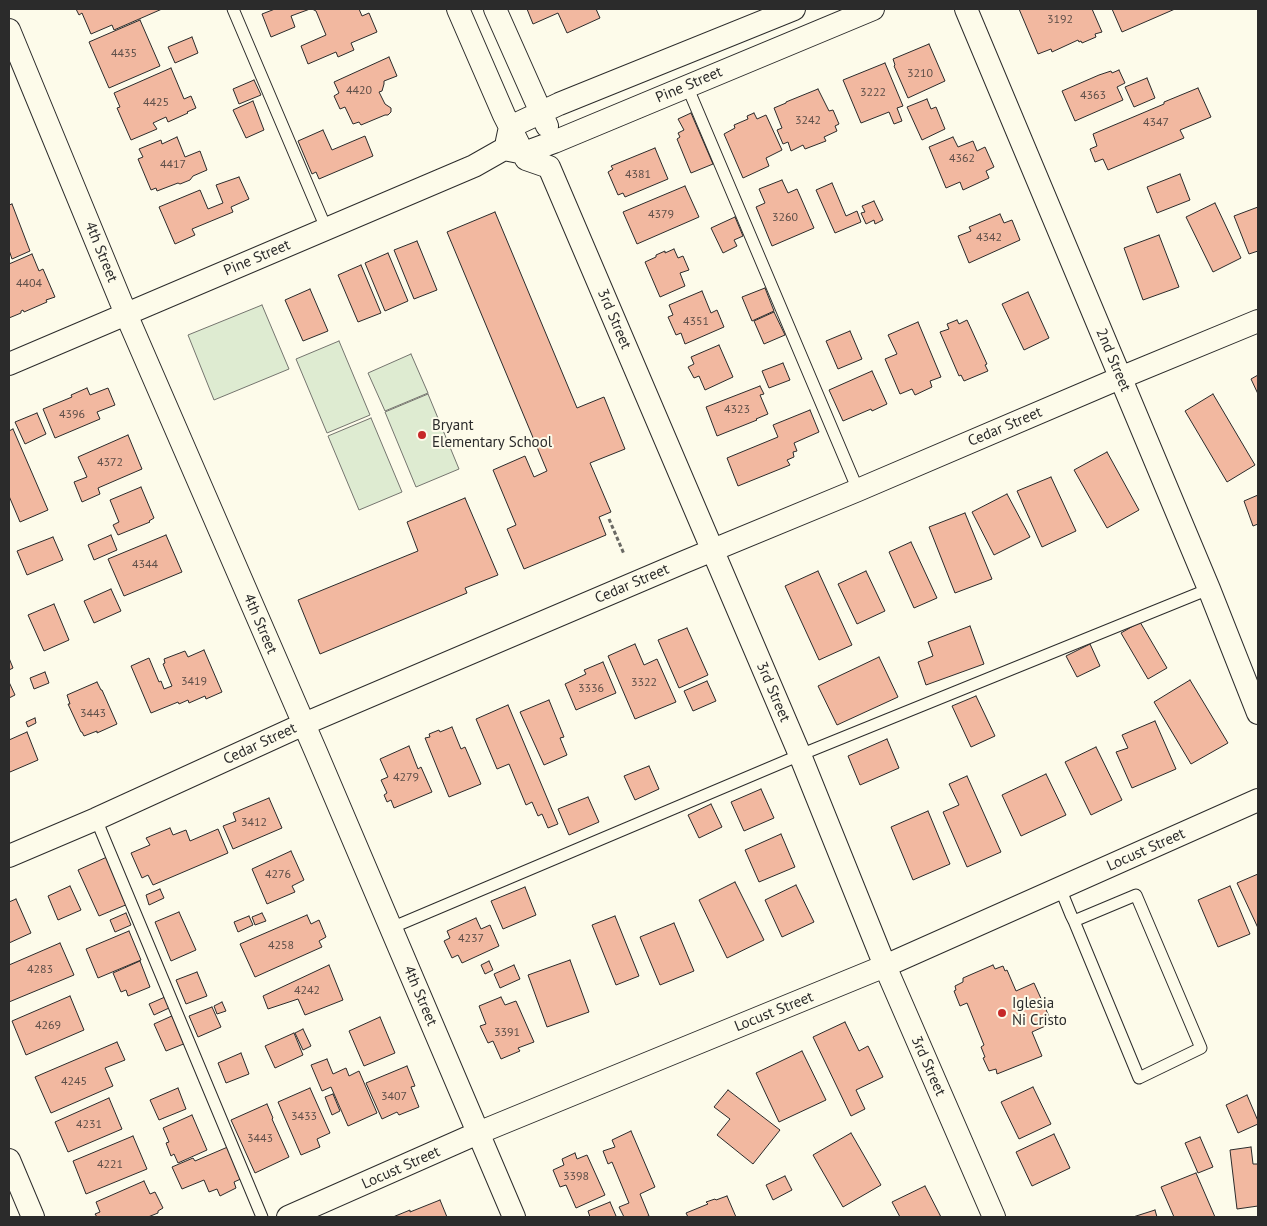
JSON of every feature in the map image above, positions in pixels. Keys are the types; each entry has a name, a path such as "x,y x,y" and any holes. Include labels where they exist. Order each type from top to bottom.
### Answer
{"street":[{"path":"458,9 510,127 514,151 526,159 549,168 558,150 495,9"},
{"name":"Pine Street","path":"510,127 559,104 794,9"},
{"name":"Pine Street","path":"9,364 474,166 514,151 554,142 873,9"},
{"name":"2nd Street","path":"966,9 1209,589 1258,713"},
{"name":"4th Street","path":"9,30 126,314 304,724 514,1217"},
{"name":"3rd Street","path":"549,168 800,756 885,966 994,1217"},
{"name":"Cedar Street","path":"9,856 96,819 304,724 1258,321"},
{"name":"Locust Street","path":"288,1217 478,1133 885,966 1258,800"},
{"path":"9,1160 34,1217"}],"lane":[{"path":"233,9 326,228"},
{"path":"687,86 858,490"},
{"path":"391,928 800,756 1209,589"},
{"path":"96,819 262,1217"},
{"path":"1060,888 1139,1078 1201,1048 1136,895 1074,921"}],"path":[{"path":"609,519 624,554"}],"green space":[{"path":"262,305 289,369 214,400 188,335"},
{"path":"339,341 370,415 327,433 296,359"},
{"path":"411,354 428,393 385,411 368,373"},
{"path":"428,394 459,469 416,487 385,412"},
{"path":"371,418 402,492 359,510 328,436"}],"building":[{"path":"76,9 162,9 114,30 112,25 91,34 82,13 79,15"},
{"path":"275,9 310,9 291,16 295,27 271,37 262,14"},
{"path":"312,9 359,9 362,16 369,13 377,32 351,43 354,50 338,57 336,52 308,64 301,46 326,35 316,11"},
{"path":"527,9 596,9 600,18 567,33 558,13 533,24"},
{"path":"1019,9 1092,9 1102,32 1095,34 1096,37 1082,43 1078,40 1052,52 1051,49 1038,54"},
{"path":"1112,9 1175,9 1122,32"},
{"path":"140,20 160,66 109,88 89,42"},
{"path":"192,37 198,53 175,63 168,47"},
{"path":"929,44 945,81 908,98 894,66 893,59"},
{"path":"389,57 397,76 384,81 382,91 379,92 385,104 391,108 391,112 388,115 361,125 359,122 353,124 345,107 340,109 334,96 339,93 334,82"},
{"path":"885,63 903,106 897,108 902,121 894,124 889,112 861,123 843,80"},
{"path":"171,68 184,99 191,96 196,108 168,122 166,117 153,123 157,129 131,140 117,108 120,107 114,93"},
{"path":"1119,70 1125,83 1117,87 1123,100 1075,121 1062,91 1099,75"},
{"path":"1147,78 1155,98 1134,107 1125,87"},
{"path":"254,80 261,95 239,104 233,89"},
{"path":"1198,88 1211,117 1180,130 1184,138 1108,170 1103,159 1095,162 1090,149 1097,146 1093,134"},
{"path":"818,89 829,111 833,110 839,124 835,126 837,131 824,137 826,141 805,149 803,145 791,151 788,142 783,144 777,130 782,128 774,108"},
{"path":"927,99 931,109 936,107 945,129 922,140 907,107"},
{"path":"253,101 264,130 246,138 233,110"},
{"path":"691,113 713,164 691,173 677,139 680,137 678,133 684,130 678,119"},
{"path":"754,113 757,119 766,115 782,150 766,158 769,166 743,178 724,134 735,128 734,125 748,119 747,116"},
{"path":"323,130 332,150 365,136 373,156 319,179 316,172 312,174 298,141"},
{"path":"177,137 185,157 200,151 207,170 180,184 178,183 157,191 156,188 151,190 138,159 143,157 139,149 161,140 162,144"},
{"path":"953,137 958,147 973,141 977,151 985,147 994,167 986,171 989,178 963,190 960,182 946,188 929,147"},
{"path":"655,148 668,179 625,197 623,193 618,195 608,172 613,169 611,166"},
{"path":"1180,174 1190,200 1157,213 1147,187"},
{"path":"239,177 249,199 231,207 233,212 192,229 195,235 175,244 159,207 200,190 208,209 223,203 216,185"},
{"path":"782,180 788,193 797,189 814,228 772,246 756,207 765,203 759,189"},
{"path":"832,183 846,216 857,211 861,222 835,233 816,190"},
{"path":"685,186 699,217 637,244 623,212"},
{"path":"874,201 883,220 875,224 874,220 866,224 861,213 865,212 862,206"},
{"path":"1215,203 1241,258 1213,272 1186,217"},
{"path":"12,204 30,251 12,259 9,250 9,205"},
{"path":"1258,207 1258,251 1249,254 1234,216"},
{"path":"495,212 577,408 604,397 625,449 590,463 611,512 599,517 606,535 524,569 507,529 516,525 493,470 525,456 534,477 547,471 447,232"},
{"path":"1000,214 1004,223 1012,220 1020,240 969,263 958,236 971,231 969,227"},
{"path":"735,217 743,236 734,240 737,246 723,253 711,228"},
{"path":"1159,235 1179,287 1143,300 1124,248"},
{"path":"417,241 437,290 414,299 394,250"},
{"path":"674,249 678,258 683,256 689,270 680,273 685,286 660,297 645,262 656,257 656,255"},
{"path":"388,253 408,301 385,311 365,263"},
{"path":"32,254 39,271 43,269 55,297 9,318 9,264"},
{"path":"361,265 381,313 358,322 338,275"},
{"path":"765,288 774,311 752,321 742,297"},
{"path":"310,289 328,331 303,341 285,300"},
{"path":"702,291 711,313 717,310 724,327 685,344 681,333 676,335 668,317 673,315 669,305"},
{"path":"1028,292 1049,338 1024,350 1002,304"},
{"path":"774,312 785,335 764,344 754,321"},
{"path":"957,320 959,324 967,320 987,364 985,365 988,371 964,381 961,375 959,376 940,332 949,329 947,324"},
{"path":"918,322 941,377 930,381 932,387 915,395 912,389 900,394 885,359 897,354 888,335"},
{"path":"850,331 862,359 838,369 826,341"},
{"path":"719,345 733,377 705,390 699,376 694,378 688,367 694,364 691,357"},
{"path":"783,363 790,380 769,388 762,371"},
{"path":"872,371 887,404 843,421 829,390"},
{"path":"1258,375 1258,394 1251,379"},
{"path":"760,386 764,394 760,395 768,414 717,436 706,407"},
{"path":"87,388 90,395 108,388 115,405 97,412 100,419 55,438 43,409 72,397 71,395"},
{"path":"1213,394 1255,465 1227,482 1185,411"},
{"path":"810,410 819,432 794,443 797,451 793,452 794,457 787,460 790,465 738,486 727,458 778,437 773,425"},
{"path":"37,413 46,434 25,444 15,422"},
{"path":"13,429 48,510 20,522 9,496 9,431"},
{"path":"128,435 142,469 98,488 100,494 82,502 74,482 87,477 78,457"},
{"path":"1107,452 1139,510 1107,528 1074,470"},
{"path":"1051,477 1076,531 1042,547 1017,491"},
{"path":"141,487 154,518 150,522 118,535 113,525 119,522 110,500"},
{"path":"1007,494 1030,537 994,555 972,512"},
{"path":"1258,495 1258,524 1253,526 1244,501"},
{"path":"465,498 498,575 465,588 467,593 320,654 298,600 418,551 407,522"},
{"path":"965,513 992,579 955,593 929,527"},
{"path":"111,535 117,550 94,560 88,545"},
{"path":"166,535 182,572 124,596 108,559"},
{"path":"53,537 63,560 27,575 17,551"},
{"path":"911,542 937,598 914,608 889,552"},
{"path":"818,571 852,645 819,660 785,586"},
{"path":"866,571 885,611 857,624 838,584"},
{"path":"111,589 121,611 94,623 84,601"},
{"path":"54,604 69,640 44,651 28,615"},
{"path":"1140,622 1167,668 1148,679 1121,633"},
{"path":"970,626 984,664 926,685 918,662 933,656 928,642"},
{"path":"687,628 708,675 679,688 658,640"},
{"path":"635,644 644,665 657,659 676,702 635,719 608,656"},
{"path":"1090,644 1100,666 1077,677 1066,656"},
{"path":"204,650 222,692 206,699 205,696 189,703 188,700 179,704 178,702 151,713 131,666 149,658 164,689 172,686 163,664 165,663 164,659 185,651 188,657"},
{"path":"879,657 898,697 837,725 818,686"},
{"path":"9,658 13,668 9,670"},
{"path":"603,662 616,693 576,710 565,684 586,674 584,670"},
{"path":"45,672 49,683 34,689 30,678"},
{"path":"1190,680 1228,743 1191,764 1154,702"},
{"path":"707,681 716,701 693,711 684,691"},
{"path":"9,682 15,695 9,698"},
{"path":"97,682 117,724 97,733 97,731 84,736 68,704 70,704 67,695"},
{"path":"976,696 995,736 971,747 952,706"},
{"path":"549,700 564,737 560,738 567,755 544,765 520,712"},
{"path":"508,705 558,824 548,828 542,814 538,816 532,802 526,805 509,764 497,769 476,719"},
{"path":"35,718 36,723 28,727 26,722"},
{"path":"1155,721 1176,769 1132,788 1116,752 1128,748 1122,735"},
{"path":"452,727 461,749 465,747 481,784 449,797 425,738 430,737 429,734"},
{"path":"27,732 38,760 10,772 9,740"},
{"path":"887,739 899,768 860,785 848,756"},
{"path":"409,746 418,769 421,767 432,792 394,808 391,800 387,802 384,795 387,793 381,780 388,777 380,759"},
{"path":"1096,747 1122,800 1091,815 1065,762"},
{"path":"649,766 659,789 635,800 624,776"},
{"path":"1046,774 1066,815 1021,836 1002,795"},
{"path":"967,776 1001,852 967,867 943,812 959,805 949,784"},
{"path":"761,789 774,818 744,831 731,802"},
{"path":"588,797 599,822 569,835 558,809"},
{"path":"269,798 282,828 233,849 223,826 236,821 233,813"},
{"path":"711,804 722,827 699,838 688,815"},
{"path":"928,811 950,864 913,880 891,827"},
{"path":"170,828 173,835 186,830 190,841 218,829 228,853 153,885 148,875 142,878 131,853 150,845 146,838"},
{"path":"781,834 795,867 759,882 745,850"},
{"path":"291,851 304,880 292,886 295,892 267,904 252,869"},
{"path":"107,857 128,904 99,916 78,870"},
{"path":"1258,874 1258,928 1237,883"},
{"path":"735,882 764,940 727,958 699,900"},
{"path":"796,885 814,922 782,937 765,900"},
{"path":"70,886 81,910 58,920 48,896"},
{"path":"1230,886 1250,934 1218,947 1198,900"},
{"path":"525,887 536,915 503,929 491,901"},
{"path":"160,889 164,898 149,905 146,895"},
{"path":"16,899 31,933 9,943 9,902"},
{"path":"179,912 196,950 171,961 155,922"},
{"path":"126,913 131,925 115,932 110,920"},
{"path":"262,913 266,921 255,925 252,917"},
{"path":"307,915 311,924 319,920 326,937 319,941 322,947 255,977 240,944"},
{"path":"249,916 253,925 238,932 234,922"},
{"path":"615,916 639,976 616,985 592,925"},
{"path":"476,918 481,929 490,925 499,946 462,963 458,955 452,958 444,941 450,938 447,931"},
{"path":"674,923 694,971 660,985 640,937"},
{"path":"129,931 141,960 98,978 86,949"},
{"path":"60,943 74,975 9,1002 9,965"},
{"path":"570,960 589,1012 547,1027 528,975"},
{"path":"140,961 150,987 128,996 126,990 121,992 113,973"},
{"path":"489,961 493,970 485,974 481,965"},
{"path":"329,965 343,1000 305,1015 298,999 268,1009 263,996"},
{"path":"514,965 520,979 500,988 494,974"},
{"path":"993,965 995,969 1003,966 1005,971 1007,970 1016,991 1034,983 1052,1023 1032,1032 1042,1056 997,1074 996,1069 989,1071 983,1058 985,1057 981,1047 984,1045 967,1003 960,1006 954,991 956,990 955,986 963,982 963,978"},
{"path":"197,972 207,996 186,1004 176,980"},
{"path":"70,996 84,1030 26,1055 12,1021"},
{"path":"165,997 169,1008 154,1015 149,1004"},
{"path":"501,997 505,1005 516,1001 534,1042 518,1048 520,1051 501,1059 493,1041 488,1043 480,1026 486,1024 479,1006"},
{"path":"222,1002 226,1011 217,1014 214,1006"},
{"path":"212,1007 221,1027 198,1037 189,1016"},
{"path":"174,1015 186,1043 166,1051 154,1024"},
{"path":"380,1017 395,1053 364,1066 349,1031"},
{"path":"845,1022 859,1051 868,1046 883,1077 856,1090 865,1109 851,1116 813,1037"},
{"path":"303,1029 311,1046 303,1050 295,1033"},
{"path":"294,1033 303,1055 275,1068 265,1046"},
{"path":"117,1042 125,1060 105,1068 113,1086 51,1113 35,1077"},
{"path":"802,1051 826,1100 779,1122 756,1073"},
{"path":"241,1053 249,1074 226,1083 218,1063"},
{"path":"327,1059 333,1074 346,1068 349,1076 359,1071 377,1113 348,1126 331,1087 322,1091 311,1065"},
{"path":"407,1066 415,1086 411,1087 419,1107 399,1115 397,1112 382,1119 366,1083"},
{"path":"1033,1087 1051,1124 1019,1139 1001,1102"},
{"path":"178,1088 186,1109 159,1120 150,1100"},
{"path":"310,1088 330,1133 317,1139 320,1147 301,1155 278,1102"},
{"path":"728,1090 780,1130 753,1164 717,1135 730,1119 714,1107"},
{"path":"333,1094 340,1111 332,1115 325,1097"},
{"path":"1247,1095 1258,1124 1238,1133 1226,1105"},
{"path":"109,1098 122,1129 68,1152 55,1122"},
{"path":"267,1104 289,1157 255,1173 231,1120"},
{"path":"192,1115 207,1150 178,1163 174,1154 171,1156 166,1143 169,1142 163,1128"},
{"path":"631,1131 655,1187 640,1194 649,1216 645,1217 624,1217 619,1207 629,1203 612,1162 608,1164 603,1151 615,1147 612,1140"},
{"path":"851,1133 881,1185 843,1207 813,1155"},
{"path":"1054,1134 1070,1168 1032,1186 1016,1152"},
{"path":"133,1136 147,1169 86,1194 73,1161"},
{"path":"1200,1137 1213,1167 1198,1173 1185,1143"},
{"path":"230,1146 243,1178 234,1182 236,1188 220,1196 217,1189 209,1192 204,1180 182,1189 172,1167 193,1158 195,1161"},
{"path":"1251,1147 1253,1164 1258,1164 1258,1206 1237,1209 1230,1150"},
{"path":"575,1153 577,1159 587,1155 605,1195 576,1208 566,1185 560,1187 553,1170 564,1165 562,1159"},
{"path":"1196,1173 1215,1217 1174,1217 1161,1187"},
{"path":"785,1176 792,1190 773,1200 766,1185"},
{"path":"144,1181 150,1194 155,1192 163,1208 158,1213 148,1217 97,1217 95,1214 100,1212 96,1202"},
{"path":"925,1186 941,1217 900,1217 892,1202"},
{"path":"727,1196 736,1217 688,1217 686,1213 708,1204 706,1202"},
{"path":"440,1200 447,1217 393,1217 410,1210 410,1212"},
{"path":"610,1202 616,1216 590,1217 588,1211"},
{"path":"1155,1210 1157,1217 1133,1217"}],"place":[{"name":"Bryant Elementary School","path":"422,435"},
{"name":"Iglesia Ni Cristo","path":"1002,1013"}]}
